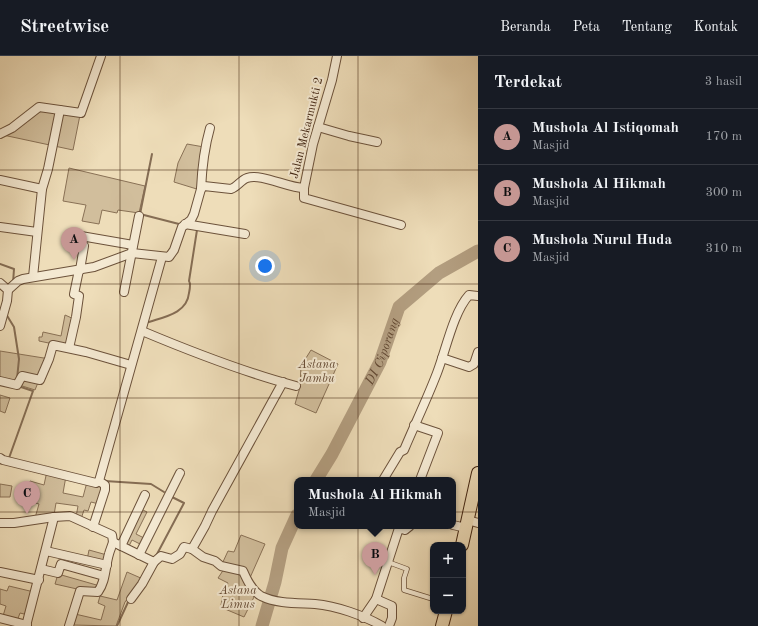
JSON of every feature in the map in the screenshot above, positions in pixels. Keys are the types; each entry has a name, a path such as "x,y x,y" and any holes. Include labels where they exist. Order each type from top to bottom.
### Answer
{"main road":[{"path":"463,542 470,524 478,473"},
{"path":"442,626 445,614"}],"street":[{"path":"0,134 12,128 39,107 81,113 101,56"},
{"name":"Jalan Mekarmukti 2","path":"201,189 204,186 208,186 231,189 248,178 267,179 304,188 318,127 338,56"},
{"path":"33,277 42,189 48,169 60,110"},
{"path":"318,127 377,142"},
{"path":"69,348 79,296 74,294 84,246 79,245 81,236 162,257 169,257 172,254 182,227 191,220 194,214 201,189 205,147 210,128"},
{"path":"0,180 42,189"},
{"path":"304,188 304,198 401,225"},
{"path":"124,292 139,216"},
{"path":"185,224 245,234"},
{"path":"0,227 37,232"},
{"path":"0,326 8,290 18,280 94,267 132,249"},
{"path":"100,482 162,257"},
{"path":"0,283 8,290"},
{"path":"385,477 400,452 404,450 442,358 457,316 464,302 469,296 478,296"},
{"path":"142,331 190,351 296,386"},
{"path":"0,381 17,385 22,376 40,380 53,345 86,352 131,365"},
{"path":"442,358 469,367 474,364 478,352"},
{"path":"192,549 283,382"},
{"path":"414,425 438,433 421,477"},
{"path":"0,458 96,483 100,482 105,485 105,490 93,527"},
{"path":"139,555 180,473"},
{"path":"121,546 145,495"},
{"path":"0,524 70,516 112,534 113,542 106,565 102,586 98,592 80,591 69,626"},
{"path":"0,618 27,625 54,517"},
{"path":"456,525 470,524"},
{"path":"363,618 376,599 388,562 396,529"},
{"path":"113,542 154,562"},
{"path":"131,599 142,584 154,562 160,556 172,559 180,554 184,548 192,549 203,557 215,561 221,566 243,571 253,590 260,595 289,603 324,606 349,611 382,626"},
{"path":"46,551 106,565"},
{"path":"41,569 58,573 61,564 104,576"},
{"path":"0,572 39,580"},
{"path":"376,599 392,606 392,618 389,626"}],"lane":[{"path":"388,562 407,569 404,578 404,590 430,599"}],"green space":[{"path":"40,109 80,115 73,150 3,135"},
{"path":"187,144 204,147 200,190 174,182 178,163"},
{"path":"69,168 145,186 139,213 118,210 117,213 102,210 99,224 82,221 86,205 63,201"},
{"path":"65,315 74,319 68,347 39,341 39,337 42,337 43,332 61,336"},
{"name":"Astana Jambu","path":"311,350 338,364 316,413 295,404 300,387 301,366"},
{"path":"0,351 50,359 35,390 0,379"},
{"path":"0,395 10,398 5,413 0,411"},
{"path":"47,471 66,476 63,493 83,497 87,482 105,485 99,504 91,502 88,511 84,510 81,519 76,517 78,506 56,503 54,515 35,518 39,504 24,500 30,481 44,485"},
{"path":"0,484 12,486 10,497 0,497"},
{"path":"139,508 147,512 136,534 146,539 142,545 132,540 128,548 122,546"},
{"name":"Astana Limus","path":"241,535 265,544 249,580 222,564 228,551 234,552"},
{"path":"89,550 107,555 105,564 87,560"},
{"name":"Astana Limus","path":"224,569 242,572 254,593 254,597 244,617 225,609 221,605 223,594 228,583 218,578"},
{"path":"127,572 143,579 125,602 116,626 72,625 75,614 101,620 105,606 98,603 100,596 117,600"},
{"path":"58,574 100,586 98,590 77,589 55,584"},
{"path":"9,586 34,592 28,615 20,613 17,621 3,616 6,606 0,604 0,589 7,591"}],"waterway":[{"path":"152,154 140,214 179,224"},
{"path":"146,323 173,314 184,306 190,288 189,281 197,230 195,228"},
{"name":"DI Ciporang","path":"318,477 332,454 380,362 399,307 439,273 478,251"},
{"path":"0,264 14,269 13,283"},
{"path":"6,314 14,327 19,359 17,379"},
{"path":"9,458 33,391 18,386"},
{"path":"105,481 151,484 164,492"},
{"path":"156,556 184,503 170,496"},
{"name":"DI Ciporang","path":"262,626 275,582 282,548 294,522"},
{"path":"117,626 129,600"}],"place":[{"name":"Mushola Al Istiqomah","path":"74,260"},
{"name":"Mushola Nurul Huda","path":"27,514"},
{"name":"Mushola Al Hikmah","path":"375,575"}]}
